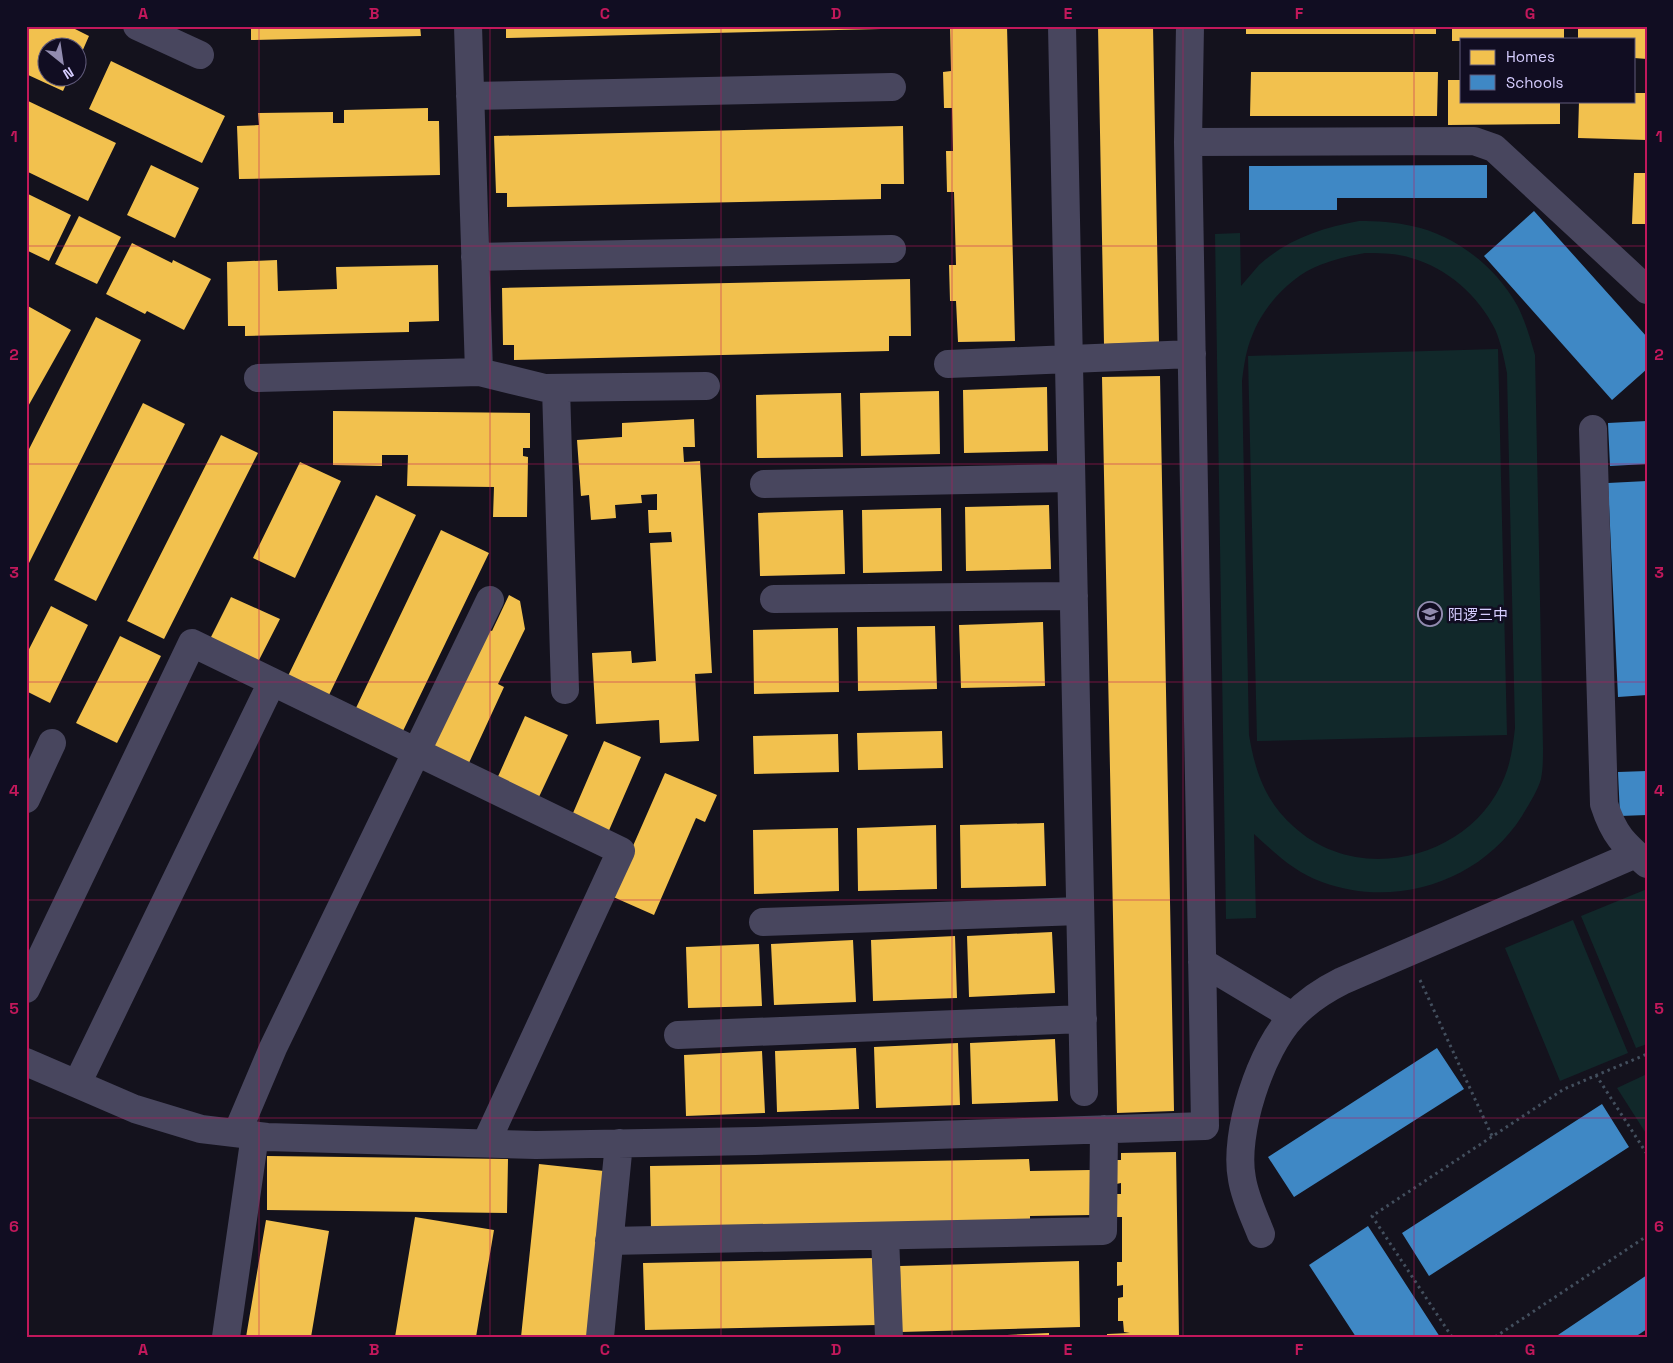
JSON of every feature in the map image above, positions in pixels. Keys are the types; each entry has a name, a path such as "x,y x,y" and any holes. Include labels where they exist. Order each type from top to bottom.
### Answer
{"street":[{"path":"137,26 200,55"},
{"path":"468,26 479,372"},
{"path":"1062,26 1084,1092"},
{"path":"26,1062 135,1109 201,1129 246,1134 536,1145 755,1141 1205,1126 1188,142 1190,26"},
{"path":"470,96 892,87"},
{"path":"1188,142 1474,141 1494,148 1647,290"},
{"path":"475,257 892,249"},
{"path":"948,364 1192,354"},
{"path":"258,378 479,372 545,388 706,386"},
{"path":"556,388 565,690"},
{"path":"1260,1234 1242,1179 1242,1137 1247,1111 1263,1061 1276,1038 1292,1016 1324,990 1342,981 1641,859 1622,841 1611,824 1604,804 1593,429"},
{"path":"764,484 1072,478"},
{"path":"774,599 1074,596"},
{"path":"226,1337 246,1134 273,1048 490,600"},
{"path":"26,989 192,643 621,851 486,1144"},
{"path":"77,1084 272,682"},
{"path":"26,799 52,743"},
{"path":"763,922 1080,911"},
{"path":"1202,962 1292,1016"},
{"path":"678,1035 1083,1020"},
{"path":"610,1241 1103,1232 1104,1129"},
{"path":"600,1337 619,1143"},
{"path":"885,1236 889,1337"}],"path":[{"path":"1408,953 1492,1136"},
{"path":"1452,1337 1372,1216 1564,1089 1647,1054"},
{"path":"1596,1075 1647,1154"},
{"path":"1495,1337 1647,1236"}],"green space":[{"path":"1366,221 1406,225 1428,230 1458,245 1472,254 1497,277 1517,305 1525,323 1535,355 1542,775 1535,793 1522,816 1504,839 1483,858 1460,873 1434,884 1406,890 1378,892 1350,890 1322,882 1303,873 1277,855 1254,834 1256,918 1226,919 1215,234 1240,233 1241,286 1259,265 1293,241 1318,231","holes":["1365,253 1405,256 1437,269 1460,284 1480,305 1495,329 1501,345 1507,373 1515,728 1510,759 1505,776 1489,804 1468,827 1441,844 1411,855 1380,859 1349,856 1319,845 1293,826 1268,796 1254,761 1249,735 1242,381 1244,363 1257,325 1279,293 1309,270 1331,261"]},
{"path":"1498,349 1507,735 1257,741 1248,356"},
{"path":"1647,889 1647,1044 1636,1048 1581,916"},
{"path":"1573,920 1628,1053 1560,1081 1505,948"},
{"path":"1647,1074 1647,1135 1617,1088"}],"building: Homes":[{"path":"26,26 69,26 89,36 88,38 38,38 38,80 26,74"},
{"path":"251,26 420,26 421,36 251,40"},
{"path":"506,26 880,26 881,29 506,38"},
{"path":"950,26 1007,26 1015,341 958,342 956,301 950,301 949,265 956,265 954,192 947,192 946,151 953,151 952,108 944,108 943,72 951,71"},
{"path":"1098,26 1153,26 1159,343 1104,344"},
{"path":"1246,26 1436,26 1436,34 1246,34"},
{"path":"1452,26 1564,26 1564,38 1460,38 1460,41 1452,41"},
{"path":"1578,26 1647,26 1647,59 1636,58 1636,38 1578,38"},
{"path":"111,61 225,116 202,163 89,109"},
{"path":"1251,72 1438,72 1437,116 1250,116"},
{"path":"1448,80 1460,80 1460,102 1560,102 1560,124 1448,125"},
{"path":"1636,93 1647,93 1647,140 1578,138 1579,102 1636,102"},
{"path":"26,100 116,143 88,201 26,171"},
{"path":"428,108 428,121 439,121 440,175 239,179 237,126 259,125 258,113 333,112 333,123 344,123 344,110"},
{"path":"903,126 904,184 881,184 881,199 507,207 507,193 496,193 494,136"},
{"path":"151,165 199,188 175,238 127,215"},
{"path":"1634,173 1647,173 1647,224 1632,224"},
{"path":"26,193 71,215 49,261 26,250"},
{"path":"79,216 121,237 97,284 55,264"},
{"path":"132,243 172,263 173,260 211,279 184,330 147,311 145,314 106,294"},
{"path":"277,260 278,291 337,289 336,267 438,265 439,321 409,322 409,332 245,336 245,326 228,326 227,262"},
{"path":"910,279 911,336 889,336 889,351 514,360 514,345 503,345 502,288"},
{"path":"26,305 71,330 26,410"},
{"path":"96,317 141,340 26,569 26,455"},
{"path":"1160,376 1174,1111 1117,1113 1102,377"},
{"path":"1047,387 1048,451 964,453 963,390"},
{"path":"939,391 940,454 861,456 860,393"},
{"path":"841,393 843,457 757,458 756,395"},
{"path":"143,403 185,424 96,601 54,580"},
{"path":"333,411 530,413 530,448 523,448 523,456 528,457 527,517 493,517 494,487 407,486 408,455 382,455 382,466 333,465"},
{"path":"694,419 695,447 683,447 684,462 700,461 712,673 695,674 699,741 660,743 659,720 596,724 592,653 631,651 632,663 656,661 650,543 672,542 671,532 649,533 648,510 657,510 657,494 641,495 642,503 615,505 616,518 591,520 589,495 581,496 577,440 622,437 622,423"},
{"path":"221,435 258,453 164,639 127,621"},
{"path":"300,462 341,481 295,578 253,558"},
{"path":"376,495 416,515 329,695 288,676"},
{"path":"1049,505 1051,569 966,571 965,507"},
{"path":"941,508 942,571 863,573 862,510"},
{"path":"843,510 845,574 760,576 758,513"},
{"path":"441,530 489,553 402,733 355,710"},
{"path":"509,595 520,601 525,629 498,684 504,687 468,765 431,748 487,629 492,631"},
{"path":"231,597 280,619 258,662 210,639"},
{"path":"51,606 88,625 50,703 26,691 26,655"},
{"path":"1043,622 1045,686 961,688 959,625"},
{"path":"935,626 937,689 858,691 857,627"},
{"path":"838,628 839,692 754,694 753,630"},
{"path":"120,636 161,656 117,743 76,723"},
{"path":"525,716 568,735 538,799 496,781"},
{"path":"942,731 943,768 858,770 857,733"},
{"path":"838,734 839,772 754,774 753,736"},
{"path":"604,741 641,757 607,835 570,820"},
{"path":"665,773 717,795 705,822 696,818 654,915 611,896"},
{"path":"1044,823 1046,886 961,888 960,825"},
{"path":"936,825 937,889 858,891 857,828"},
{"path":"838,828 839,891 754,894 753,830"},
{"path":"1052,932 1055,993 969,997 967,936"},
{"path":"955,936 957,998 873,1001 871,940"},
{"path":"853,940 856,1002 774,1005 771,944"},
{"path":"759,944 762,1006 688,1008 686,947"},
{"path":"1055,1039 1058,1101 972,1104 970,1043"},
{"path":"958,1043 960,1105 876,1108 874,1047"},
{"path":"856,1048 859,1109 777,1112 775,1051"},
{"path":"762,1051 765,1113 686,1116 684,1055"},
{"path":"1176,1152 1179,1337 1107,1337 1107,1334 1130,1333 1124,1332 1123,1321 1118,1321 1118,1298 1123,1297 1123,1285 1117,1286 1117,1262 1122,1262 1122,1217 1116,1217 1116,1194 1121,1194 1121,1183 1116,1184 1116,1160 1121,1160 1121,1153"},
{"path":"267,1156 508,1159 507,1213 267,1210"},
{"path":"1029,1159 1030,1171 1090,1170 1091,1215 1030,1216 1030,1223 651,1229 650,1166"},
{"path":"539,1164 604,1171 587,1337 521,1337"},
{"path":"415,1217 494,1230 476,1337 395,1337"},
{"path":"266,1220 329,1231 311,1337 246,1337"},
{"path":"876,1258 877,1325 645,1330 643,1263"},
{"path":"1079,1261 1080,1327 901,1332 900,1266"},
{"path":"1049,1333 1049,1337 1007,1337 1007,1335"}],"building: Schools":[{"path":"1487,165 1487,198 1337,198 1337,210 1249,210 1249,166"},
{"path":"1534,211 1647,337 1647,369 1612,400 1484,256"},
{"path":"1647,421 1647,464 1610,466 1608,423"},
{"path":"1647,481 1647,695 1618,697 1608,483"},
{"path":"1647,771 1647,815 1620,816 1618,772"},
{"path":"1437,1048 1464,1089 1294,1197 1268,1157"},
{"path":"1602,1104 1629,1147 1429,1276 1402,1233"},
{"path":"1368,1226 1440,1337 1356,1337 1309,1265"},
{"path":"1647,1275 1647,1329 1635,1337 1555,1337"}],"place":[{"name":"阳逻三中","path":"1430,614"}]}
